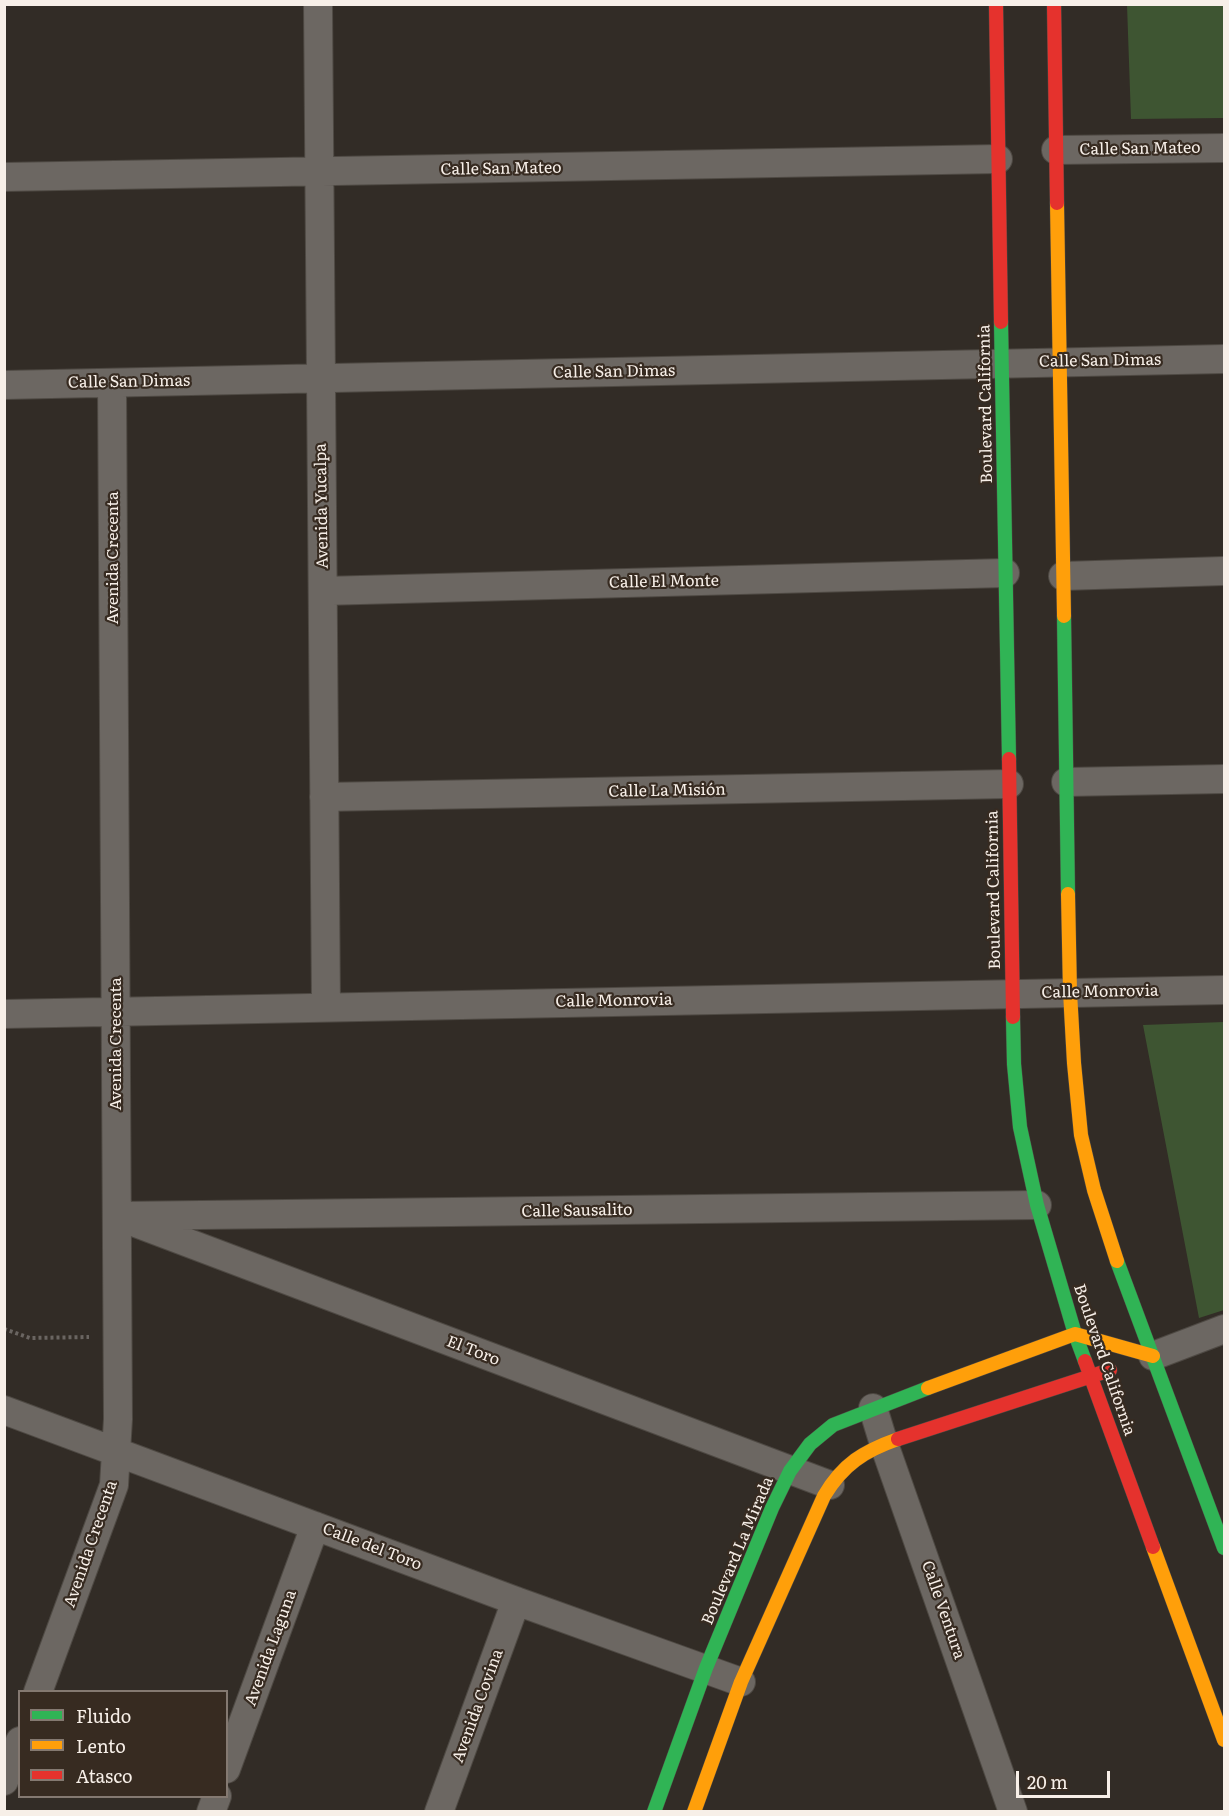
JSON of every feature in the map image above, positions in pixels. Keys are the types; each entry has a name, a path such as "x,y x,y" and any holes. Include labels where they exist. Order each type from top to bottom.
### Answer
{"street":[{"name":"Avenida Yucalpa","path":"318,4 326,1007"},
{"name":"Boulevard California","path":"996,4 1012,994 1014,1064 1020,1127 1036,1205 1075,1334 1224,1740"},
{"path":"1054,4 1070,992 1081,1135 1094,1190 1114,1254 1135,1362 1224,1548"},
{"name":"Calle San Mateo","path":"1056,150 1224,148"},
{"name":"Calle San Mateo","path":"4,177 998,159"},
{"name":"Calle San Dimas","path":"4,385 1224,359"},
{"name":"Avenida Crecenta","path":"39,1690 114,1485 117,1452 112,383"},
{"path":"1063,576 1224,571"},
{"name":"Calle El Monte","path":"322,591 1005,573"},
{"path":"1066,782 1224,779"},
{"name":"Calle La Misión","path":"324,797 1009,784"},
{"name":"Calle Monrovia","path":"4,1014 1224,990"},
{"name":"Calle Sausalito","path":"117,1216 1036,1205"},
{"name":"El Toro","path":"117,1216 830,1485"},
{"path":"694,1812 741,1682 830,1485 844,1467 863,1453 884,1444 1135,1362 1224,1329"},
{"path":"1075,1334 1135,1362"},
{"name":"Boulevard La Mirada","path":"654,1812 706,1668 772,1508 790,1471 810,1444 833,1425 873,1408 1075,1334"},
{"name":"Calle Ventura","path":"873,1408 1013,1812"},
{"name":"Calle del Toro","path":"4,1410 516,1601 741,1682"},
{"name":"Avenida Laguna","path":"228,1764 315,1526"},
{"name":"Avenida Covina","path":"439,1812 516,1601"},
{"path":"4,1781 18,1746"},
{"path":"211,1812 217,1798"}],"path":[{"path":"4,1329 30,1338 118,1336"}],"green space":[{"path":"1127,5 1224,5 1224,118 1131,119"},
{"path":"1224,1022 1224,1310 1199,1318 1143,1025"}],"traffic: fast":[{"path":"1001,322 1009,759"},
{"path":"1064,616 1068,894"},
{"path":"1013,1017 1014,1064 1020,1127 1037,1205 1085,1361"},
{"path":"1117,1261 1224,1548"},
{"path":"654,1812 706,1668 772,1508 790,1471 810,1444 833,1425 928,1388"}],"traffic: slow":[{"path":"1057,203 1064,616"},
{"path":"1068,894 1070,992 1081,1135 1094,1190 1117,1261"},
{"path":"928,1388 1075,1334 1153,1356"},
{"path":"694,1812 741,1682 824,1496 839,1475 855,1460 875,1448 898,1439"},
{"path":"1153,1547 1224,1740"}],"traffic: jam":[{"path":"996,4 1001,322"},
{"path":"1054,4 1057,203"},
{"path":"1009,759 1013,1017"},
{"path":"1085,1361 1153,1547"},
{"path":"898,1439 1110,1370"}]}
